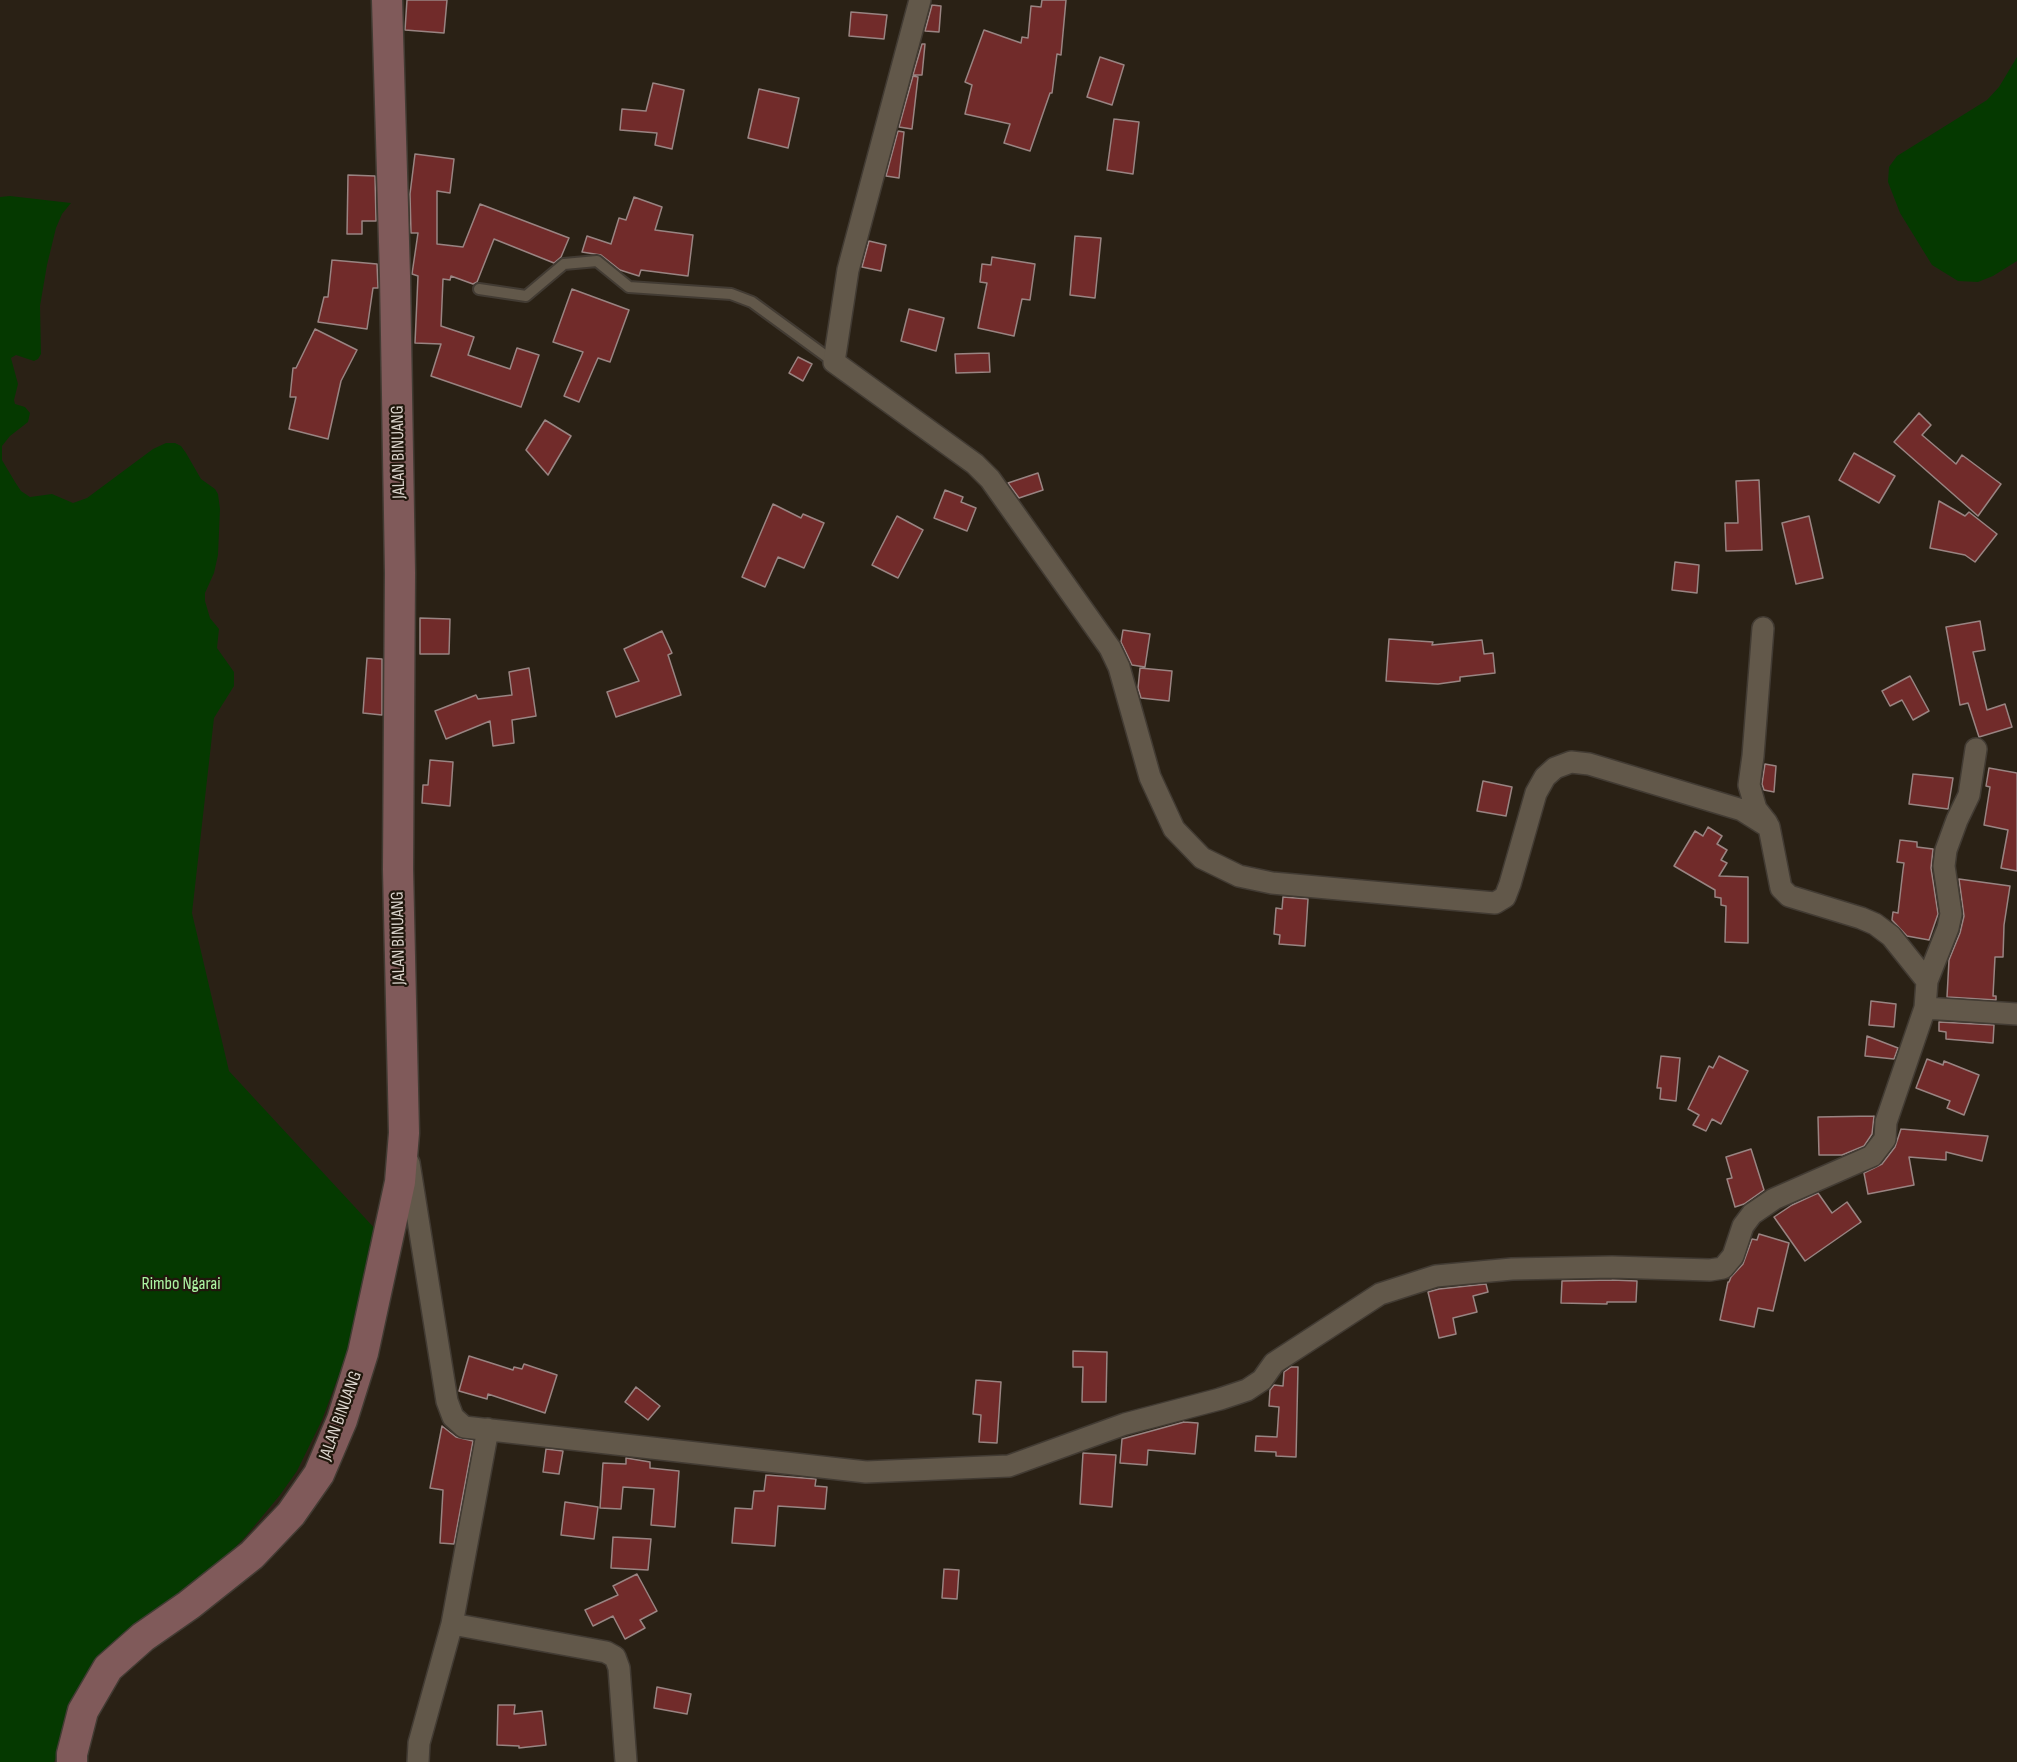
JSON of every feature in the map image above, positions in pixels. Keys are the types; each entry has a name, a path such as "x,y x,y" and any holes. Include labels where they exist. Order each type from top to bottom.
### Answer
{"main road":[{"name":"JALAN BINUANG","path":"72,1762 83,1711 108,1668 143,1637 189,1605 252,1555 291,1515 319,1474 342,1420 363,1353 400,1182 404,1133 398,869 400,573 387,0"}],"street":[{"path":"920,0 848,270 834,362 975,464 990,479 1110,648 1119,667 1150,777 1174,829 1202,858 1239,876 1272,883 1495,903 1505,897 1510,884 1536,793 1545,777 1555,768 1571,762 1589,764 1742,810 1769,827"},
{"path":"1763,628 1749,785 1756,809 1769,827 1781,888 1789,896 1875,924 1891,936 1928,981"},
{"path":"404,1133 447,1401 453,1418 464,1427 866,1472 1009,1466 1125,1424 1220,1400 1247,1390 1262,1380 1274,1363 1380,1294 1436,1276 1512,1269 1612,1267 1710,1270 1723,1268 1733,1256 1743,1226 1752,1214 1774,1199 1872,1156 1885,1139 1886,1122 1925,1008 1928,981 1948,928 1951,914 1944,866 1946,850 1969,795 1976,748"},
{"path":"1925,1008 2017,1014"},
{"path":"418,1762 419,1743 452,1624 488,1429"},
{"path":"452,1624 606,1652 615,1657 619,1668 626,1762"}],"lane":[{"path":"479,289 526,296 564,264 597,261 629,286 731,294 752,302 834,362"}],"green space":[{"path":"2017,57 2017,261 1993,276 1978,282 1958,281 1932,265 1900,213 1888,182 1889,167 1897,156 1987,100 1999,87"},
{"name":"Rimbo Ngarai","path":"10,196 71,203 62,214 56,228 47,265 40,306 41,354 34,361 16,355 11,358 18,384 15,404 25,407 30,413 28,422 10,436 2,446 2,460 21,491 30,497 52,494 73,503 87,498 153,449 166,443 175,443 181,446 201,479 218,494 220,509 218,555 214,573 205,593 205,601 210,618 219,629 217,648 234,672 234,686 214,718 192,913 229,1071 378,1232 353,1337 322,1420 297,1471 246,1536 168,1616 64,1742 54,1762 0,1762 0,197"}],"building":[{"path":"407,0 447,0 444,33 405,30"},
{"path":"1042,0 1066,0 1061,55 1057,54 1052,93 1050,93 1030,151 1004,143 1010,124 965,114 972,85 965,82 984,30 1021,43 1022,37 1028,38 1031,6 1041,7"},
{"path":"932,5 941,6 939,32 925,31"},
{"path":"851,12 887,15 884,39 849,36"},
{"path":"922,44 925,44 922,75 913,75"},
{"path":"1100,57 1124,65 1112,105 1087,97"},
{"path":"913,76 918,77 912,129 899,127"},
{"path":"653,83 684,90 672,149 655,145 657,133 620,130 622,109 646,111"},
{"path":"759,89 799,98 788,148 748,138"},
{"path":"1114,119 1139,122 1133,174 1107,170"},
{"path":"898,131 904,132 899,178 886,176"},
{"path":"415,154 454,159 450,193 437,191 437,244 463,247 480,204 569,238 561,257 554,263 494,239 477,282 473,284 451,276 450,280 443,279 441,326 474,337 468,355 510,369 517,348 539,355 521,407 431,376 441,344 415,343 418,276 412,274 418,233 411,233 410,194"},
{"path":"348,175 375,176 376,221 362,221 362,234 347,234"},
{"path":"634,197 662,207 655,230 693,235 688,276 641,270 639,276 620,270 601,255 582,252 587,236 611,244 619,218 626,220"},
{"path":"1075,236 1101,238 1095,298 1070,295"},
{"path":"869,241 886,245 881,271 862,267"},
{"path":"992,257 1035,264 1030,300 1022,299 1014,336 978,328 987,283 980,282 982,264 991,265"},
{"path":"332,260 377,264 378,288 373,288 367,329 318,322 324,297 328,297"},
{"path":"572,289 629,310 610,362 598,358 579,402 564,396 583,352 553,342"},
{"path":"909,309 944,318 936,351 901,341"},
{"path":"315,329 357,350 341,381 328,439 289,429 296,397 290,397 293,368 296,368"},
{"path":"989,353 990,372 956,373 955,354"},
{"path":"798,357 812,364 803,381 789,373"},
{"path":"1919,413 1931,425 1922,435 1956,464 1962,455 2001,484 1978,516 1894,442"},
{"path":"545,420 571,436 548,475 526,450"},
{"path":"1854,453 1895,476 1879,503 1839,480"},
{"path":"1038,473 1043,490 1019,498 1008,483"},
{"path":"1759,480 1762,550 1726,551 1725,523 1738,523 1736,481"},
{"path":"945,490 963,497 961,502 976,508 967,531 934,518"},
{"path":"1939,501 1965,516 1969,512 1997,534 1975,562 1965,555 1930,548"},
{"path":"773,504 801,518 803,514 824,523 804,568 778,557 765,587 742,577"},
{"path":"897,516 923,530 898,578 872,565"},
{"path":"1809,516 1823,578 1796,584 1782,523"},
{"path":"1675,562 1699,565 1697,593 1672,590"},
{"path":"420,618 450,619 449,654 420,654"},
{"path":"1980,621 1985,650 1973,652 1987,710 2005,704 2012,727 1979,737 1968,703 1960,705 1946,627"},
{"path":"1123,630 1150,634 1145,667 1132,665 1121,642"},
{"path":"662,631 672,653 668,655 681,695 616,717 607,692 639,681 624,649"},
{"path":"1389,639 1433,642 1432,645 1482,640 1484,654 1493,653 1495,673 1460,677 1460,681 1438,684 1386,681"},
{"path":"367,658 382,659 382,715 363,713"},
{"path":"529,668 536,716 512,720 514,743 493,746 490,721 446,739 435,711 476,695 478,699 512,695 509,672"},
{"path":"1140,668 1172,671 1169,701 1141,698 1138,688"},
{"path":"1910,676 1929,711 1913,720 1902,700 1890,706 1882,691"},
{"path":"430,760 453,762 450,806 422,803 423,785 428,785"},
{"path":"1765,764 1776,766 1774,792 1764,790 1762,784"},
{"path":"1989,768 2017,773 2017,871 2001,868 2008,830 1984,825 1990,787 1986,786"},
{"path":"1913,774 1953,778 1948,809 1909,804"},
{"path":"1483,781 1512,787 1506,816 1477,811"},
{"path":"1708,827 1722,836 1717,844 1727,850 1721,860 1727,863 1719,876 1748,877 1748,943 1725,942 1726,906 1721,905 1721,898 1715,897 1715,890 1674,866 1695,831 1703,836"},
{"path":"1900,840 1917,842 1917,847 1933,849 1931,868 1938,914 1929,940 1907,936 1892,920 1893,912 1898,913 1904,863 1897,862"},
{"path":"1959,879 2010,886 2004,925 2003,957 1995,957 1993,996 1996,996 1996,1000 1947,997 1949,960 1964,916"},
{"path":"1283,897 1308,899 1305,946 1279,944 1280,935 1274,934 1276,908 1282,909"},
{"path":"1871,1001 1896,1004 1894,1027 1869,1025"},
{"path":"1939,1022 1994,1025 1993,1043 1946,1039 1946,1032 1939,1031"},
{"path":"1867,1036 1898,1048 1894,1059 1865,1056"},
{"path":"1661,1056 1680,1058 1676,1101 1660,1099 1661,1088 1657,1088"},
{"path":"1719,1056 1748,1071 1721,1124 1712,1119 1706,1131 1693,1125 1699,1115 1688,1109 1709,1066 1713,1068"},
{"path":"1927,1059 1943,1065 1944,1061 1979,1075 1964,1115 1947,1108 1950,1101 1916,1088"},
{"path":"1874,1116 1872,1134 1864,1146 1842,1155 1819,1155 1818,1117"},
{"path":"1901,1129 1988,1136 1982,1161 1946,1152 1946,1160 1909,1157 1914,1185 1868,1194 1864,1173 1882,1164 1895,1147"},
{"path":"1751,1149 1764,1190 1744,1204 1735,1207 1727,1179 1732,1178 1726,1157"},
{"path":"1818,1193 1832,1213 1847,1202 1861,1222 1805,1261 1774,1217 1792,1205"},
{"path":"1759,1234 1789,1243 1773,1311 1758,1308 1754,1327 1720,1320 1728,1282 1743,1264 1752,1239 1757,1240"},
{"path":"1562,1281 1637,1281 1636,1302 1561,1303"},
{"path":"1486,1284 1488,1292 1473,1296 1477,1312 1453,1318 1456,1334 1439,1338 1428,1292"},
{"path":"1073,1351 1107,1352 1106,1402 1082,1402 1083,1367 1073,1367"},
{"path":"469,1356 513,1370 514,1367 522,1369 524,1364 557,1375 545,1413 488,1394 487,1399 459,1391"},
{"path":"1291,1367 1298,1367 1296,1457 1276,1456 1276,1452 1255,1451 1256,1436 1277,1437 1279,1407 1269,1406 1270,1390 1274,1385 1283,1386 1284,1372"},
{"path":"976,1380 1001,1382 997,1443 979,1442 981,1415 973,1414"},
{"path":"636,1387 660,1406 648,1420 625,1402"},
{"path":"1184,1422 1198,1423 1195,1454 1148,1450 1147,1465 1120,1463 1122,1439"},
{"path":"442,1426 456,1437 473,1441 454,1544 440,1543 443,1490 430,1488"},
{"path":"546,1449 563,1451 559,1474 543,1472"},
{"path":"1083,1453 1116,1455 1112,1507 1080,1504"},
{"path":"626,1458 650,1462 650,1468 679,1471 675,1527 651,1525 654,1489 623,1487 621,1509 600,1508 603,1463 626,1464"},
{"path":"766,1475 816,1479 815,1486 827,1487 825,1509 778,1506 775,1546 732,1543 735,1508 752,1509 754,1491 764,1491"},
{"path":"565,1502 598,1507 594,1539 561,1535"},
{"path":"613,1537 651,1539 648,1570 611,1568"},
{"path":"944,1569 959,1570 957,1599 942,1598"},
{"path":"637,1574 657,1611 640,1620 645,1628 625,1639 613,1616 593,1626 585,1610 618,1595 613,1586"},
{"path":"657,1687 691,1694 687,1714 654,1708"},
{"path":"498,1705 515,1705 514,1714 542,1711 546,1745 519,1748 519,1746 497,1745"}]}
